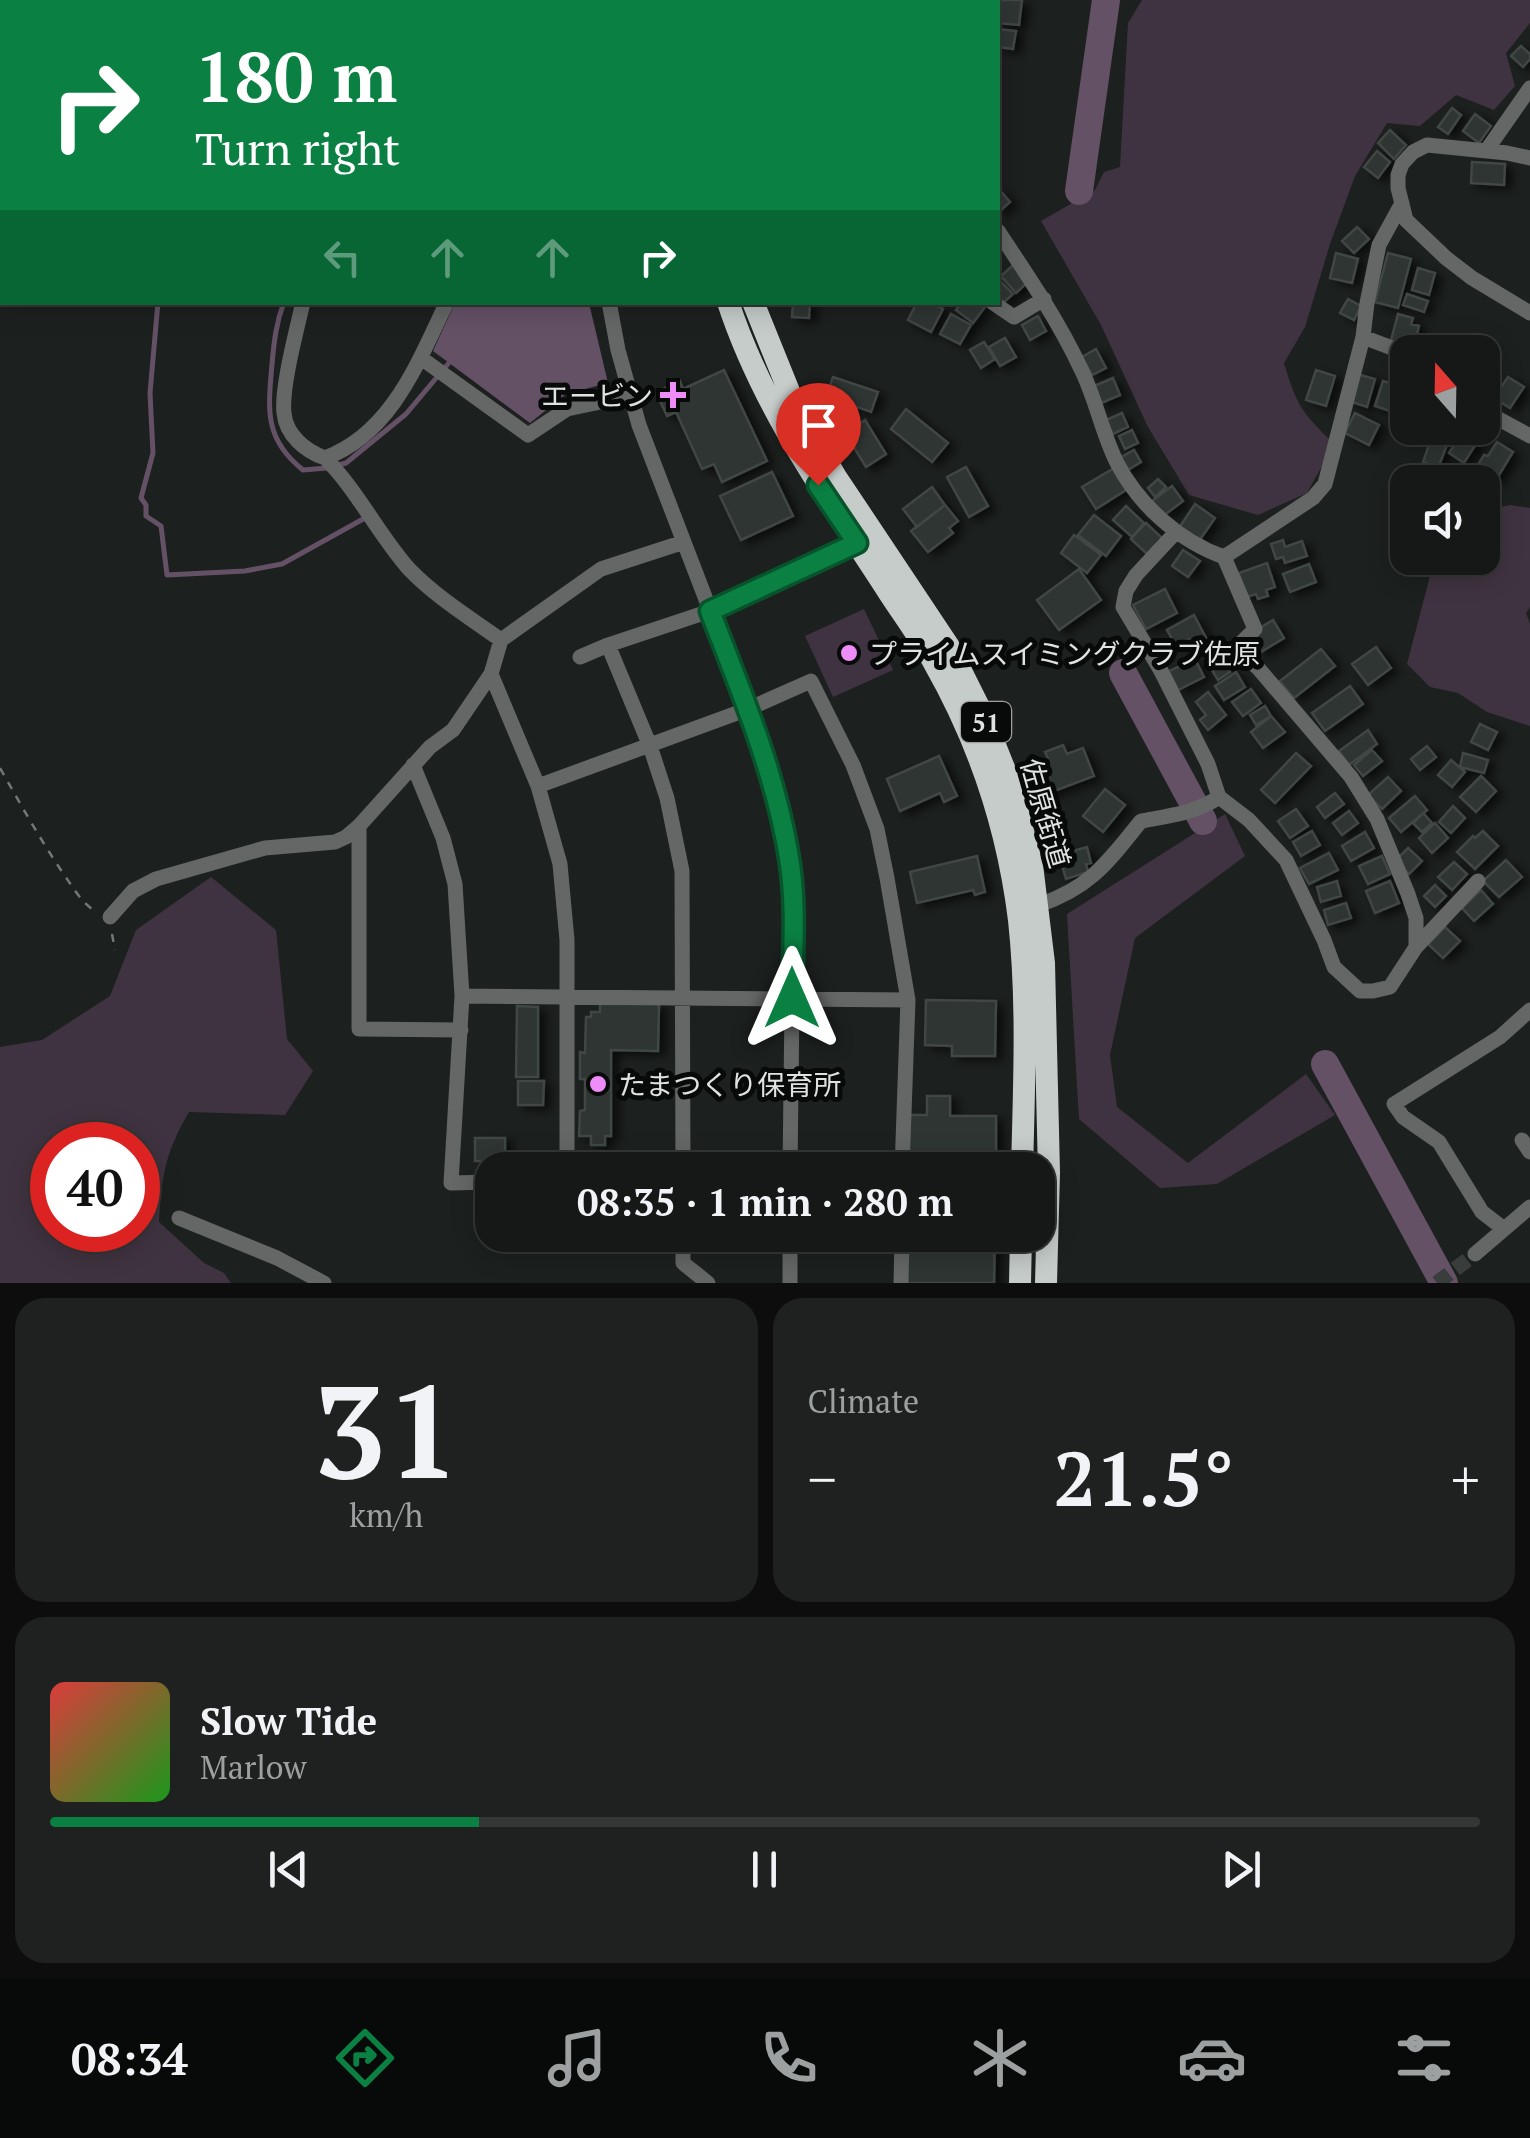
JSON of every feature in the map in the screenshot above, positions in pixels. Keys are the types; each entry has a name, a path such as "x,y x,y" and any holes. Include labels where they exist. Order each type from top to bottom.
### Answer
{"highway":[{"name":"佐原街道","path":"729,305 777,417 933,660 961,714 990,786 1012,870 1022,964 1022,1152"},
{"name":"佐原街道","path":"753,305 796,411 948,645 983,715 1010,783 1039,905 1044,962 1048,1067 1046,1283"},
{"path":"1020,1252 1020,1283"}],"street":[{"path":"1486,151 1530,88"},
{"path":"1530,158 1428,146 1413,152 1398,176 1406,220 1472,278 1530,313"},
{"path":"1224,558 1314,498 1325,484 1363,338 1379,245 1402,204"},
{"path":"1000,234 1044,299 1083,372 1118,464 1149,508 1176,532 1224,558 1255,629 1239,645 1351,777 1376,819 1416,918 1416,946"},
{"path":"997,305 1014,316 1044,299"},
{"path":"302,305 284,414 295,439 324,458 343,477 409,568 426,585 501,640"},
{"path":"324,458 353,443 390,409 421,358 446,305"},
{"path":"610,305 629,396 748,708 776,796 788,852 792,886 790,1152"},
{"path":"1363,338 1390,348"},
{"path":"421,358 528,435 567,408 629,396"},
{"path":"1500,418 1530,436"},
{"path":"1176,532 1136,575 1126,590 1123,607 1162,671 1208,764 1215,800 1248,820 1286,860 1334,968 1360,991 1390,987 1416,946 1478,881"},
{"path":"110,917 133,892 156,879 265,848 334,842 346,837 430,747 453,730 492,674 501,640 601,569 684,542"},
{"path":"580,657 710,611 857,543"},
{"path":"608,645 668,798 682,871 682,1152"},
{"path":"492,674 538,786 560,864 567,940 567,1152"},
{"path":"538,786 810,682 853,766 877,829 908,1000 903,1152"},
{"path":"413,765 443,838 454,884 462,996 451,1183 475,1182"},
{"path":"1039,905 1063,896 1103,868 1141,821 1179,814 1215,800"},
{"path":"359,826 358,1029 461,1030"},
{"path":"462,996 908,1000"},
{"path":"1504,1230 1482,1212 1439,1142 1403,1118 1394,1104 1500,1037 1530,1010"},
{"path":"1475,1254 1530,1207"},
{"path":"178,1218 278,1258 324,1283"},
{"path":"683,1252 683,1263 708,1283"},
{"path":"790,1252 790,1283"},
{"path":"901,1283 902,1252"}],"path":[{"path":"0,768 34,829 78,894 90,909 110,917 115,950"}],"shaded area":[{"path":"1142,0 1530,0 1530,23 1506,53 1515,86 1494,110 1456,95 1420,126 1387,123 1355,176 1305,327 1284,363 1302,408 1334,444 1307,493 1258,515 1189,495 1148,427 1101,325 1041,221 1095,190 1104,172 1120,167 1128,23"},
{"path":"454,305 589,305 608,383 566,394 530,423 433,351"},
{"path":"1500,507 1530,508 1530,607 1526,613 1530,624 1530,726 1487,712 1458,693 1430,687 1407,664 1430,575 1500,575"},
{"name":"プライムスイミングクラブ佐原","path":"864,609 893,670 833,697 805,636"},
{"path":"1225,814 1245,856 1135,938 1110,1055 1117,1107 1188,1163 1306,1074 1335,1115 1217,1184 1160,1188 1079,1119 1067,914"},
{"path":"211,877 276,930 287,1039 313,1071 285,1115 189,1112 170,1152 160,1211 160,1122 30,1122 30,1252 160,1252 160,1223 204,1263 224,1273 231,1283 0,1283 0,1047 42,1040 110,996 136,930"}],"building":[{"path":"1000,0 1022,0 1019,25 1000,23"},
{"path":"1000,29 1016,31 1013,49 1000,47"},
{"path":"1521,46 1530,54 1523,67 1511,56"},
{"path":"1452,108 1461,115 1448,134 1438,127"},
{"path":"1475,114 1491,126 1479,143 1463,131"},
{"path":"1390,130 1406,145 1394,159 1378,143"},
{"path":"1377,151 1390,162 1378,178 1364,167"},
{"path":"1472,162 1505,164 1504,185 1471,183"},
{"path":"1000,190 1010,202 1000,211"},
{"path":"1357,227 1369,239 1354,253 1342,241"},
{"path":"1336,253 1358,259 1352,283 1330,278"},
{"path":"1388,253 1411,259 1398,308 1375,302"},
{"path":"1013,265 1028,282 1016,293 1001,276"},
{"path":"1418,268 1435,273 1429,295 1412,290"},
{"path":"1000,281 1013,294 1000,302"},
{"path":"1407,294 1428,301 1424,312 1403,305"},
{"path":"1348,299 1361,306 1354,320 1340,313"},
{"path":"793,305 810,305 809,318 792,317"},
{"path":"916,305 943,309 931,332 908,320"},
{"path":"960,305 985,307 973,323 956,310"},
{"path":"951,314 971,325 960,344 940,334"},
{"path":"1398,314 1413,318 1411,324 1419,326 1417,335 1392,335"},
{"path":"1038,316 1046,331 1030,340 1022,325"},
{"path":"1005,338 1016,357 1000,366 989,347"},
{"path":"984,342 995,359 981,368 970,350"},
{"path":"1096,349 1106,368 1092,375 1082,357"},
{"path":"724,370 767,461 722,482 714,464 702,469 676,412 667,416 656,392 680,381 683,389"},
{"path":"1316,370 1335,376 1326,406 1306,400"},
{"path":"1357,374 1375,379 1367,407 1349,401"},
{"path":"833,377 878,392 871,412 826,396"},
{"path":"1508,377 1524,387 1510,408 1500,402 1500,389"},
{"path":"1113,378 1120,395 1099,404 1092,387"},
{"path":"1383,381 1390,383 1390,411 1375,406"},
{"path":"906,409 948,443 932,462 891,429"},
{"path":"1122,413 1128,427 1113,434 1106,420"},
{"path":"1355,413 1379,425 1369,445 1345,433"},
{"path":"865,420 886,454 866,467 845,433"},
{"path":"1132,430 1138,443 1125,449 1119,436"},
{"path":"1500,444 1513,452 1500,473 1500,465 1478,465 1484,455 1488,456"},
{"path":"1429,445 1447,445 1439,465 1423,462"},
{"path":"1454,445 1475,445 1464,463 1449,453"},
{"path":"1134,450 1141,462 1126,471 1118,459"},
{"path":"966,467 988,506 969,517 947,477"},
{"path":"1116,467 1129,488 1096,509 1082,487"},
{"path":"772,472 793,516 741,540 720,496"},
{"path":"1158,479 1166,487 1155,497 1148,488"},
{"path":"1172,486 1183,501 1163,516 1152,501"},
{"path":"932,487 945,505 917,527 903,509"},
{"path":"1195,504 1215,518 1199,541 1179,528"},
{"path":"945,505 958,521 949,528 953,533 928,552 911,531"},
{"path":"1126,506 1144,523 1132,537 1113,520"},
{"path":"1094,515 1121,536 1106,556 1078,535"},
{"path":"1146,523 1162,538 1147,554 1131,539"},
{"path":"1074,535 1101,555 1087,573 1061,553"},
{"path":"1283,540 1285,547 1302,541 1307,556 1285,563 1283,557 1276,559 1271,544"},
{"path":"1183,550 1200,561 1188,577 1172,566"},
{"path":"1267,563 1275,587 1266,590 1268,596 1247,597 1239,573"},
{"path":"1309,564 1316,582 1290,592 1283,574"},
{"path":"1079,569 1101,600 1059,630 1037,600"},
{"path":"1165,589 1177,613 1146,629 1133,605"},
{"path":"1194,615 1206,638 1192,645 1189,639 1176,646 1167,630"},
{"path":"1273,620 1284,638 1261,652 1250,634"},
{"path":"1376,647 1391,668 1368,685 1352,664"},
{"path":"1217,649 1230,672 1218,680 1204,657"},
{"path":"1321,649 1335,666 1294,698 1280,681"},
{"path":"1195,659 1204,677 1178,690 1169,671"},
{"path":"1236,672 1245,687 1224,700 1215,686"},
{"path":"1350,686 1363,704 1325,731 1312,713"},
{"path":"1251,689 1261,703 1243,716 1232,702"},
{"path":"1208,692 1226,715 1208,730 1200,720 1206,715 1196,702"},
{"path":"1265,706 1271,716 1256,725 1250,715"},
{"path":"1271,716 1285,732 1263,748 1251,732"},
{"path":"1480,724 1497,732 1488,750 1471,742"},
{"path":"1368,730 1377,744 1349,765 1339,751"},
{"path":"1063,745 1067,754 1083,748 1094,776 1041,796 1031,768 1049,761 1045,752"},
{"path":"1427,746 1436,757 1420,770 1411,759"},
{"path":"1372,750 1382,761 1363,776 1354,765"},
{"path":"1296,753 1311,766 1275,803 1261,790"},
{"path":"1463,753 1488,760 1484,773 1460,767"},
{"path":"939,756 957,796 944,802 940,793 900,811 887,779"},
{"path":"1451,760 1465,772 1452,787 1438,775"},
{"path":"1481,776 1496,791 1476,812 1460,797"},
{"path":"1388,777 1401,791 1382,809 1368,795"},
{"path":"1105,789 1125,805 1103,832 1083,816"},
{"path":"1335,793 1344,804 1325,818 1317,807"},
{"path":"1415,796 1427,810 1401,832 1389,818"},
{"path":"1453,806 1465,818 1451,833 1439,822"},
{"path":"1296,809 1308,826 1290,838 1278,821"},
{"path":"1349,811 1358,823 1342,835 1333,823"},
{"path":"1423,813 1432,823 1422,832 1413,823"},
{"path":"1435,823 1448,838 1432,853 1419,838"},
{"path":"1312,831 1320,845 1301,856 1293,842"},
{"path":"1483,831 1498,846 1475,869 1457,852"},
{"path":"1365,832 1374,848 1351,861 1342,846"},
{"path":"1087,847 1091,863 1086,864 1088,872 1066,879 1059,855"},
{"path":"1408,848 1422,861 1409,874 1395,861"},
{"path":"1329,853 1338,870 1309,884 1300,868"},
{"path":"977,856 985,892 975,895 973,890 917,903 910,872"},
{"path":"1382,856 1390,874 1368,884 1359,866"},
{"path":"1506,860 1522,877 1499,897 1483,881"},
{"path":"1454,862 1467,874 1452,890 1438,877"},
{"path":"1337,881 1341,896 1321,902 1317,887"},
{"path":"1390,881 1399,903 1375,913 1366,891"},
{"path":"1435,885 1446,896 1435,907 1424,896"},
{"path":"1481,890 1493,904 1474,921 1462,908"},
{"path":"1346,903 1351,918 1328,925 1324,910"},
{"path":"1445,927 1460,941 1443,958 1428,944"},
{"path":"926,1000 996,1001 995,1056 952,1056 952,1046 925,1045"},
{"path":"600,1004 659,1004 658,1051 611,1050 611,1136 605,1136 605,1145 591,1145 591,1136 579,1136 580,1111 585,1110 580,1052 585,1053 586,1017 591,1017 591,1012 600,1012"},
{"path":"517,1006 538,1007 538,1077 516,1077"},
{"path":"518,1081 544,1081 543,1105 518,1105"},
{"path":"927,1096 950,1096 950,1116 996,1116 996,1152 908,1152 908,1115 927,1115"},
{"path":"475,1138 505,1138 505,1152 475,1152"},
{"path":"907,1252 995,1252 994,1283 907,1283"}],"waterway":[{"path":"1079,191 1106,0"},
{"path":"158,305 150,393 153,453 141,498 146,516 161,526 167,575 245,571 282,564 365,518"},
{"path":"283,305 273,356 271,423 281,447 303,470 327,468"},
{"path":"338,465 346,463 406,414 448,364"},
{"path":"1123,673 1203,821"},
{"path":"1325,1064 1444,1283"}],"tunnel":[{"path":"1437,1283 1475,1254"}],"place":[{"name":"エービン","path":"673,395"},
{"name":"プライムスイミングクラブ佐原","path":"849,653"},
{"name":"たまつくり保育所","path":"598,1084"}],"route":[{"path":"792,998 793,922 788,852 776,796 748,708 710,611 857,543 818,485"}]}
